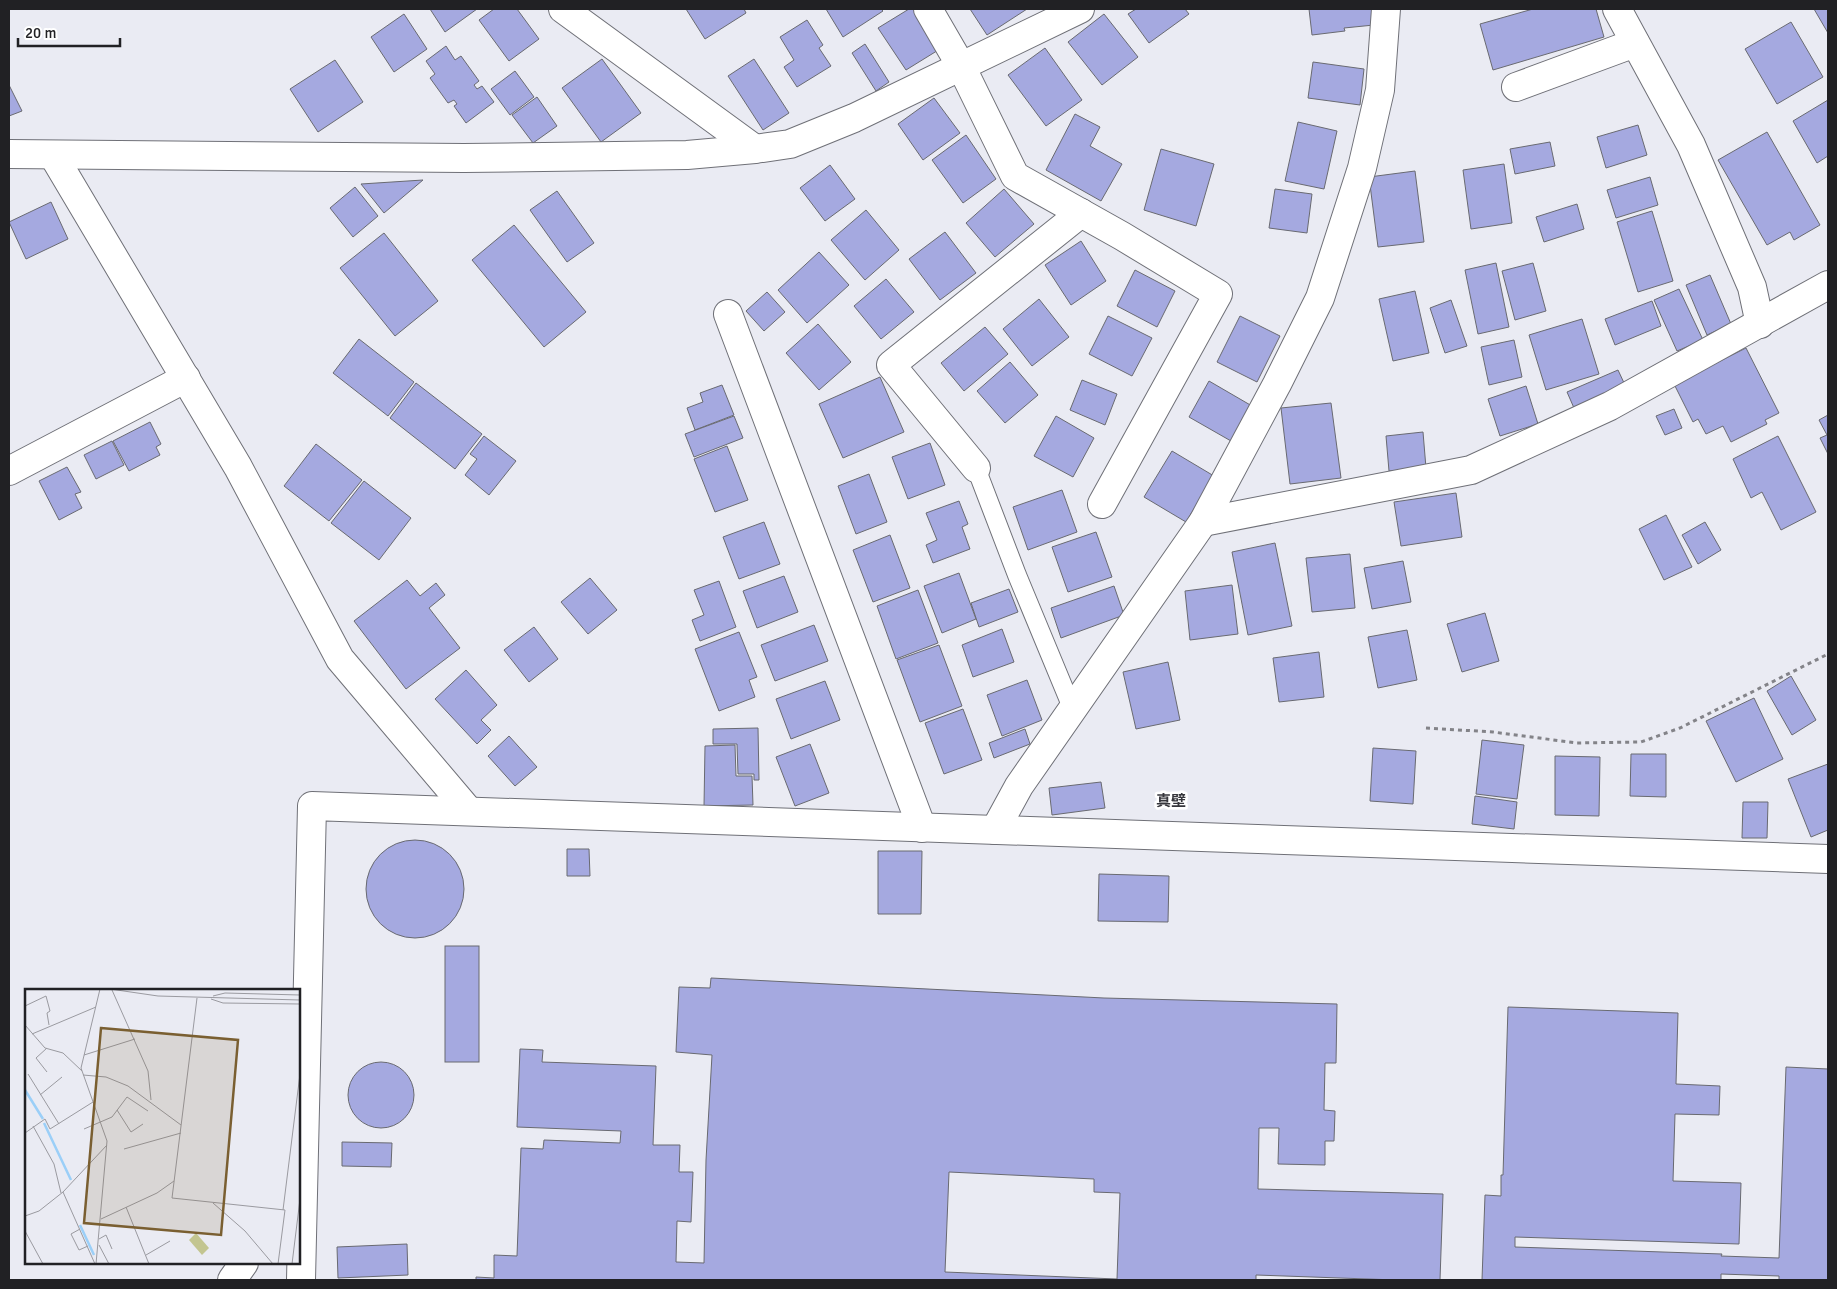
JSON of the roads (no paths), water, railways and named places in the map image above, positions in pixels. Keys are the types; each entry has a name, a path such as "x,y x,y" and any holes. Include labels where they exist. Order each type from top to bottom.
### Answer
{"street":[{"path":"563,9 755,149"},
{"path":"928,9 961,66 1015,176 1218,294 1102,504"},
{"path":"9,154 464,158 688,155 755,149 790,144 854,118 1080,9"},
{"path":"995,830 1019,786 1203,522 1277,384 1320,298 1362,168 1380,90 1386,9"},
{"path":"1617,9 1691,145 1752,286 1760,324"},
{"path":"1516,87 1635,43"},
{"path":"53,154 238,467 340,659 468,810"},
{"path":"976,468 891,365 1081,213"},
{"path":"1203,522 1471,470 1610,406 1828,285"},
{"path":"728,314 922,828"},
{"path":"9,471 186,378"},
{"path":"301,1280 312,806 1828,859"},
{"path":"232,1280 243,1264"}],"lane":[{"path":"976,468 1017,575 1073,710"}],"district":[{"name":"真壁","path":"1171,801"}]}
